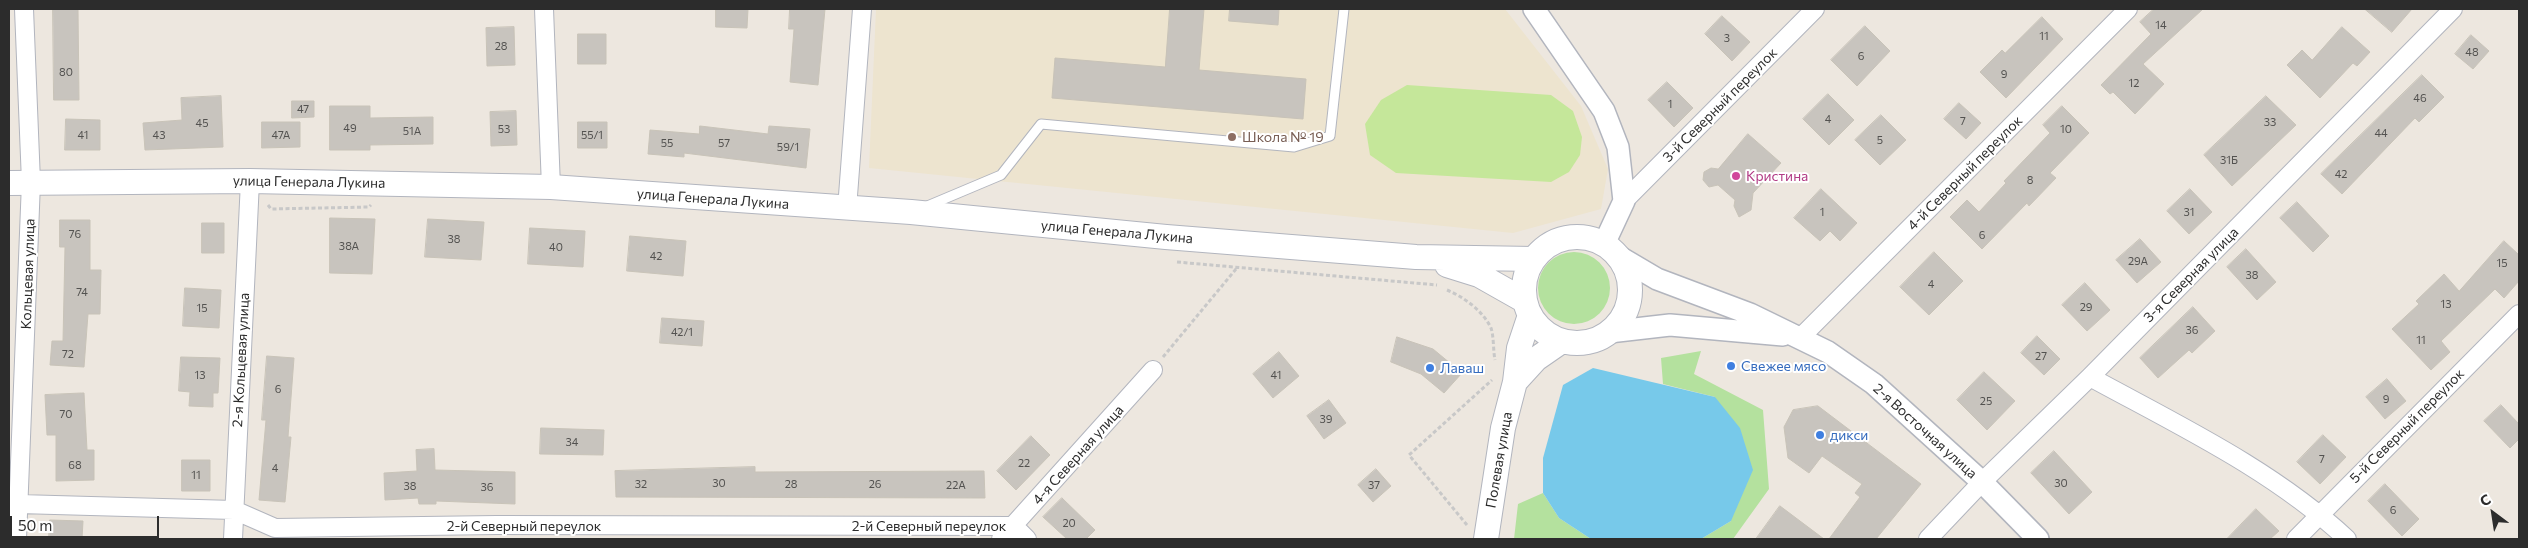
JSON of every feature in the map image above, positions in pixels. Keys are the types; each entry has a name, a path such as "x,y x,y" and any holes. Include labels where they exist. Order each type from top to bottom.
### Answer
{"main road":[{"name":"улица Генерала Лукина","path":"20,182 249,186 551,187 847,210 911,212 1166,237 1416,257 1534,259"},
{"path":"1579,237 1611,250 1626,271 1630,287 1628,304 1621,320 1609,332 1586,342 1562,341 1543,331 1528,308 1525,280 1534,259 1553,242 1579,237"},
{"name":"улица Генерала Лукина","path":"1416,257 1468,270 1528,308"},
{"name":"Полевая улица","path":"1480,536 1503,428 1505,383 1519,348 1528,308"},
{"name":"Полевая улица","path":"1505,383 1562,341"}],"street":[{"name":"Кольцевая улица","path":"17,539 19,504 20,182 24,9"},
{"path":"544,9 551,187"},
{"path":"847,210 862,9"},
{"path":"1534,9 1604,111 1618,147 1624,201 1611,250"},
{"name":"3-й Северный переулок","path":"1624,201 1815,9"},
{"name":"4-й Северный переулок","path":"1801,337 2128,9"},
{"name":"3-я Северная улица","path":"1928,539 1982,482 2090,377 2453,9"},
{"name":"2-я Кольцевая улица","path":"233,539 249,186"},
{"name":"2-я Восточная улица","path":"1611,250 1657,279 1750,314 1801,337 1828,352 1874,384 1982,482 2038,539"},
{"name":"5-й Северный переулок","path":"2296,539 2519,314"},
{"name":"2-я Восточная улица","path":"1609,332 1670,326 1801,337"},
{"name":"4-я Северная улица","path":"1001,539 1154,370"},
{"path":"2090,377 2235,456 2320,514 2347,539"},
{"name":"2-й Северный переулок","path":"19,504 234,510 275,528 351,533 497,525 1014,526 1027,539"},
{"path":"497,525 511,539"}],"lane":[{"path":"911,212 1001,175 1041,124 1294,148 1330,136 1344,9"}],"path":[{"path":"249,186 256,191 271,209 369,207 376,200"},
{"path":"1167,260 1236,269 1435,284 1458,294 1479,311 1491,329 1495,366"},
{"path":"1154,370 1236,269"},
{"path":"1480,536 1409,455 1496,376 1505,383"}],"shaded area":[{"name":"Школа № 19","path":"876,9 1505,9 1581,106 1608,169 1601,209 1513,233 869,168"}],"green space":[{"path":"1407,85 1551,95 1573,111 1582,137 1580,155 1569,172 1551,182 1396,173 1370,155 1365,124 1381,100"},
{"path":"1581,252 1600,262 1608,274 1610,288 1608,302 1600,314 1588,322 1567,324 1548,314 1540,302 1538,281 1548,262 1560,254"},
{"path":"1701,351 1694,374 1763,410 1769,489 1733,539 1701,539 1731,521 1715,397 1663,384 1661,358"},
{"path":"1543,493 1559,518 1591,539 1514,539 1518,504"}],"water":[{"path":"1593,368 1715,397 1740,428 1753,470 1731,521 1701,539 1591,539 1559,518 1543,493 1543,458 1563,385"}],"building":[{"path":"53,9 78,9 79,100 54,100"},
{"path":"716,9 748,9 747,28 716,27"},
{"path":"790,9 825,9 818,85 790,82 794,29 789,29"},
{"path":"1170,9 1204,9 1199,70 1306,79 1303,119 1052,98 1055,58 1165,67"},
{"path":"1230,9 1279,9 1278,25 1229,21"},
{"path":"2154,9 2203,9 2143,64 2164,84 2135,114 2113,92 2110,94 2101,85 2151,34 2140,22"},
{"path":"2365,9 2412,9 2392,32"},
{"path":"1722,16 1750,42 1732,61 1705,34"},
{"path":"2042,17 2063,39 2006,98 1980,72 2002,50 2005,53"},
{"path":"1865,26 1890,51 1857,86 1831,60"},
{"path":"514,27 515,65 487,66 486,28"},
{"path":"2342,27 2370,52 2357,66 2353,63 2320,98 2287,65 2302,50 2312,60"},
{"path":"578,34 606,34 606,64 578,64"},
{"path":"2471,35 2489,51 2473,69 2455,54"},
{"path":"2422,75 2444,97 2419,122 2415,118 2342,194 2321,174"},
{"path":"1667,82 1693,108 1674,127 1648,100"},
{"path":"1828,94 1854,120 1829,145 1803,119"},
{"path":"221,96 223,147 145,150 143,123 182,120 181,98"},
{"path":"2266,96 2296,125 2232,186 2204,155"},
{"path":"292,101 314,101 314,117 292,118"},
{"path":"1959,103 1981,123 1966,139 1944,119"},
{"path":"330,106 370,106 370,118 433,117 433,144 370,145 370,150 330,150"},
{"path":"2062,106 2089,133 2050,173 2056,178 2029,206 2027,203 1982,249 1950,217 1967,200 1979,212 2006,183 2004,181 2050,133 2043,125"},
{"path":"516,111 517,145 491,146 490,112"},
{"path":"1881,115 1906,140 1880,165 1855,140"},
{"path":"66,119 100,120 100,150 65,150"},
{"path":"262,122 300,122 300,147 262,148"},
{"path":"578,122 607,122 607,148 578,148"},
{"path":"700,126 768,134 769,126 810,129 806,168 684,153 684,157 648,154 650,130 699,134"},
{"name":"Кристина","path":"1748,134 1781,163 1753,193 1751,210 1739,217 1734,206 1735,200 1718,185 1709,187 1703,180 1704,172 1711,168 1718,169"},
{"path":"1821,189 1857,223 1840,241 1830,231 1820,241 1794,218"},
{"path":"2190,189 2212,212 2189,234 2167,211"},
{"path":"2297,202 2329,236 2313,252 2280,218"},
{"path":"330,218 375,219 372,274 330,273"},
{"path":"428,219 484,222 481,260 425,257"},
{"path":"60,220 90,220 90,270 101,270 100,314 88,314 84,367 50,365 52,341 63,341 65,247 60,247"},
{"path":"202,223 224,223 224,253 202,253"},
{"path":"530,228 585,231 583,267 528,264"},
{"path":"630,236 686,241 683,276 627,271"},
{"path":"2140,239 2161,262 2137,283 2116,260"},
{"path":"2504,241 2519,255 2519,281 2504,298 2495,289 2441,341 2450,352 2431,370 2392,329 2419,304 2416,301 2444,274 2459,291"},
{"path":"2246,249 2276,282 2257,300 2227,267"},
{"path":"1934,252 1963,281 1929,315 1900,287"},
{"path":"2085,283 2110,310 2087,331 2062,305"},
{"path":"185,288 221,290 219,328 183,326"},
{"path":"2193,307 2215,331 2192,353 2189,350 2158,378 2140,358"},
{"path":"662,318 704,321 702,346 660,343"},
{"path":"2037,336 2060,359 2044,375 2021,353"},
{"name":"Лаваш","path":"1397,337 1433,349 1462,373 1444,393 1421,374 1391,362"},
{"path":"1279,352 1299,376 1273,398 1253,374"},
{"path":"267,356 294,358 288,437 291,437 285,502 259,500 266,420 262,420"},
{"path":"181,357 220,358 218,393 213,393 213,407 189,406 190,392 179,391"},
{"path":"1984,372 2015,401 1987,430 1957,400"},
{"path":"2387,379 2406,401 2385,419 2366,397"},
{"path":"84,393 87,450 94,450 94,480 56,481 56,435 47,435 45,395"},
{"path":"1329,400 1346,423 1324,439 1307,416"},
{"path":"2501,405 2519,424 2519,439 2510,448 2484,421"},
{"path":"1818,406 1921,484 1876,539 1829,539 1860,497 1855,493 1862,484 1822,456 1809,473 1788,458 1784,427 1793,410"},
{"path":"541,428 604,430 603,455 540,454"},
{"path":"2323,435 2346,457 2320,484 2297,462"},
{"path":"1031,436 1050,455 1016,490 997,471"},
{"path":"434,449 435,470 515,472 515,504 436,501 436,504 419,504 418,498 385,500 384,473 417,471 416,450"},
{"path":"2054,451 2092,492 2069,514 2031,473"},
{"path":"182,460 210,460 210,491 182,491"},
{"path":"755,467 755,472 984,471 985,498 616,497 615,471"},
{"path":"1376,469 1391,486 1373,502 1358,485"},
{"path":"2385,484 2419,519 2402,536 2368,501"},
{"path":"1062,498 1095,530 1086,539 1067,539 1043,517"},
{"path":"1780,506 1824,539 1756,539"},
{"path":"2256,509 2279,531 2270,539 2227,539"},
{"path":"50,520 83,521 82,539 49,539"}],"place":[{"name":"Школа № 19","path":"1232,137"},
{"name":"Кристина","path":"1736,176"},
{"name":"Свежее мясо","path":"1731,366"},
{"name":"Лаваш","path":"1430,368"},
{"name":"дикси","path":"1820,435"}]}
